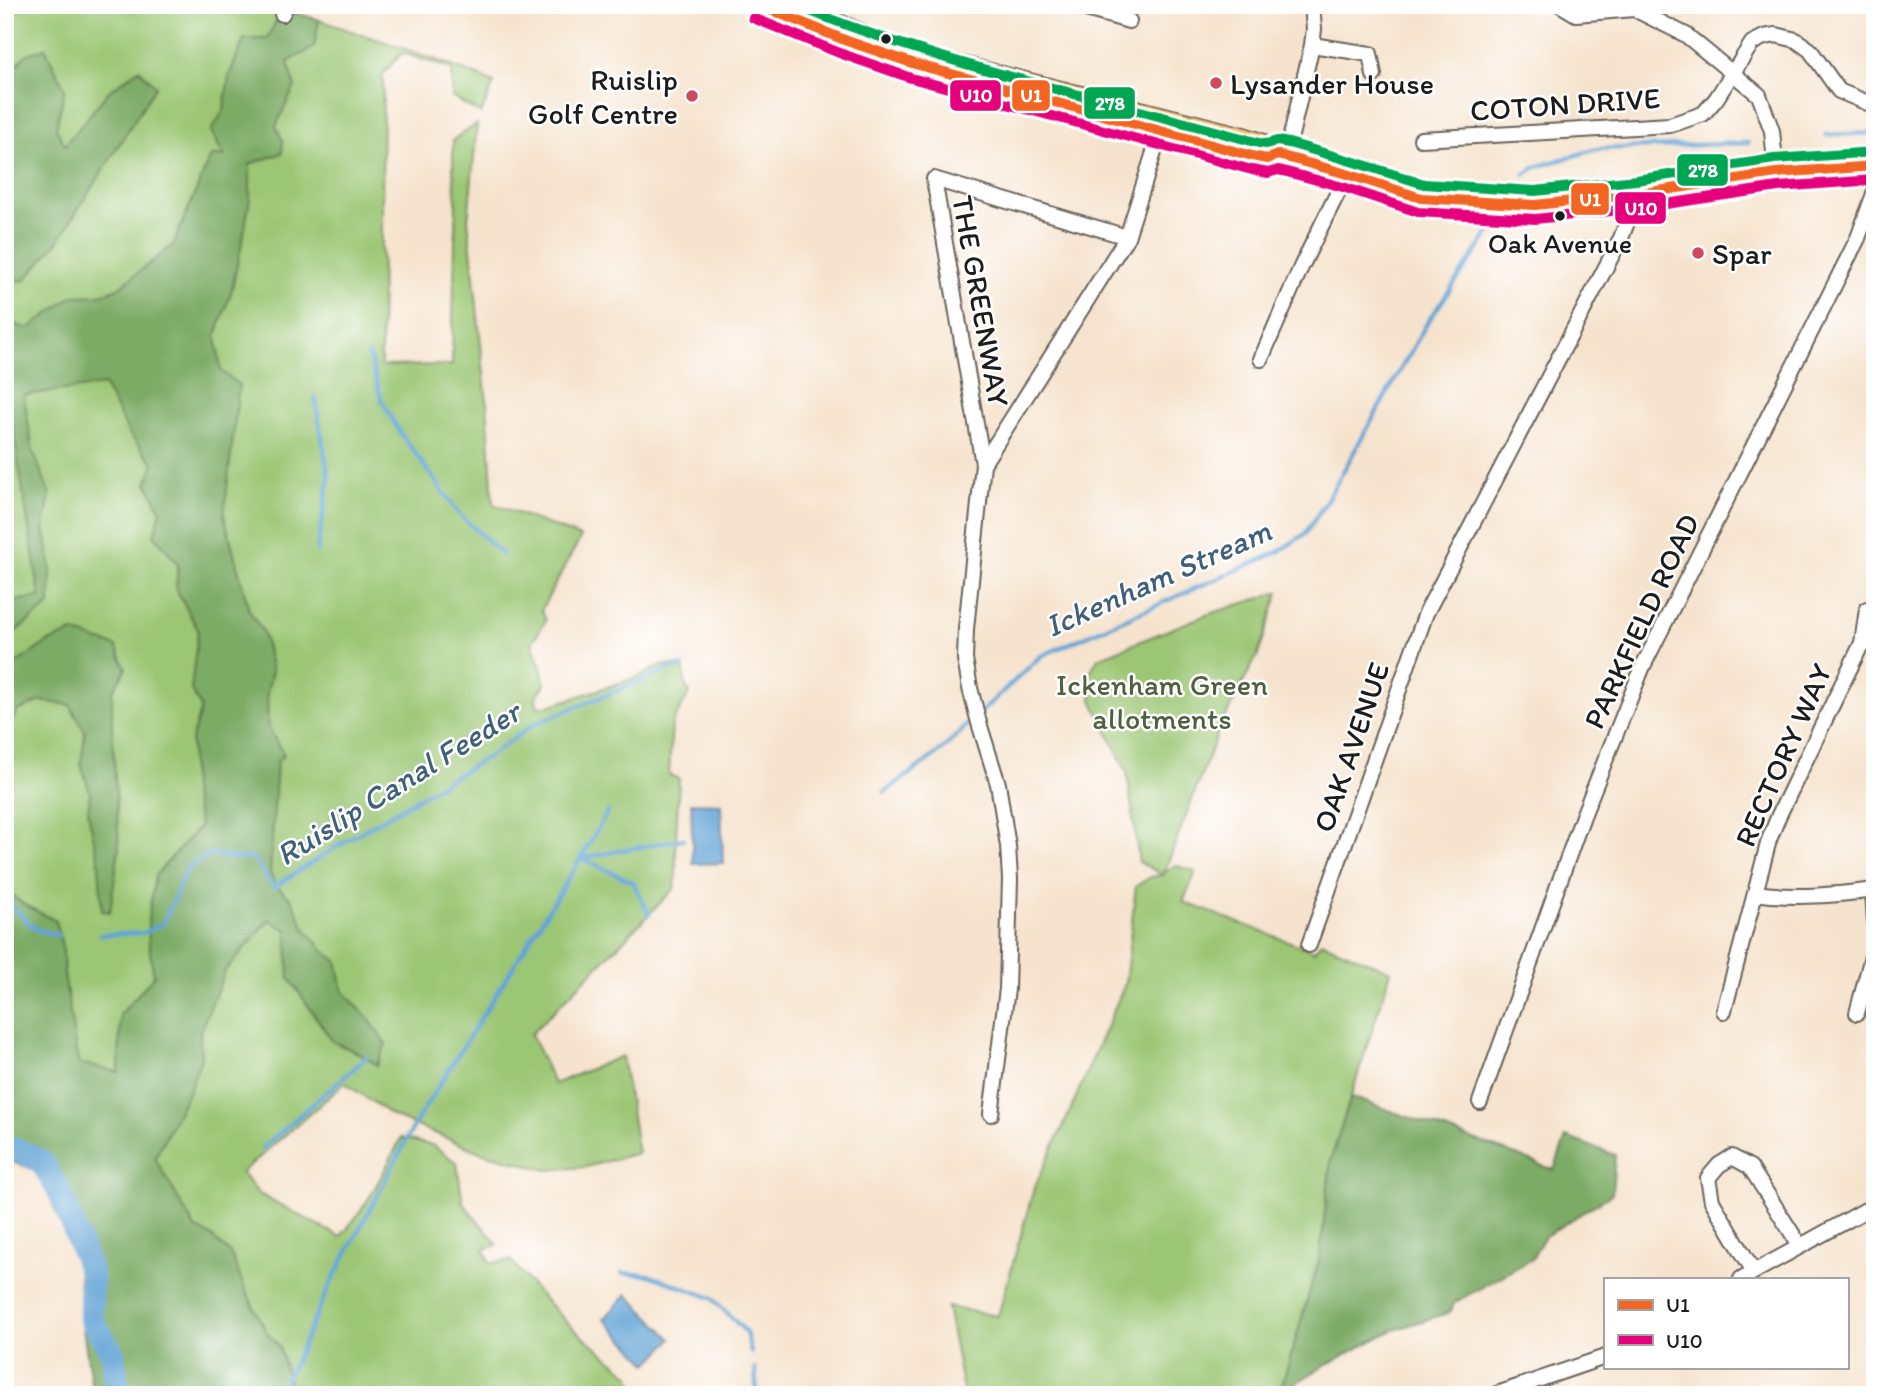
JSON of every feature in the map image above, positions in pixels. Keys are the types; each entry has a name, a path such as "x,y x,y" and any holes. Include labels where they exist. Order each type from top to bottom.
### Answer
{"main road":[{"path":"758,5 874,44"},
{"path":"794,5 937,71 1163,123 1256,157 1286,157 1421,198 1535,205 1638,194 1776,173 1875,166"}],"street":[{"path":"1072,5 1129,21"},
{"path":"1286,157 1312,45 1312,5"},
{"path":"1561,5 1576,14 1635,7 1686,36 1759,95 1772,131 1776,173"},
{"name":"COTON DRIVE","path":"1420,139 1670,125 1703,114 1716,99 1752,43 1764,37 1776,36 1796,40 1810,50 1839,90 1875,106"},
{"path":"1312,45 1370,54 1374,75"},
{"name":"THE GREENWAY","path":"983,464 1127,237 1163,123"},
{"path":"1261,359 1302,265 1347,174"},
{"name":"PARKFIELD ROAD","path":"1480,1102 1583,816 1643,666 1858,238 1875,191 1875,174"},
{"name":"THE GREENWAY","path":"991,1114 1007,989 1010,879 1008,846 998,784 967,673 965,645 983,464 934,179 1127,237"},
{"name":"OAK AVENUE","path":"1309,945 1426,613 1621,238 1638,194"},
{"name":"RECTORY WAY","path":"1724,1011 1769,840 1779,814 1868,644 1867,609"},
{"path":"1755,893 1807,895 1874,891 1875,922"},
{"path":"1857,1013 1875,946"},
{"path":"1800,1246 1750,1167 1732,1157 1719,1165 1708,1178 1712,1201 1747,1276 1875,1205"},
{"path":"1494,1395 1604,1357"}],"green space":[{"path":"5,5 265,5 263,9 311,17 426,56 494,83 481,114 452,97 452,69 402,53 383,74 381,366 452,365 456,201 453,140 477,124 468,220 487,403 493,504 581,537 541,610 546,620 532,643 545,685 536,696 537,707 552,705 638,677 662,665 683,666 686,687 690,693 672,723 669,775 679,779 674,889 531,1034 554,1084 622,1056 638,1153 586,1167 546,1170 480,1152 393,1116 345,1083 241,1173 259,1194 340,1237 366,1202 401,1138 434,1146 457,1163 463,1203 498,1245 484,1249 490,1263 511,1260 539,1294 574,1329 631,1376 635,1395 226,1395 139,1253 5,1141"},
{"path":"282,9 319,20 314,47 288,62 295,86 276,126 283,141 282,153 250,164 250,198 244,234 231,293 216,335 221,371 239,385 224,515 249,610 263,632 272,670 267,694 268,727 284,755 277,761 270,873 275,884 292,900 305,929 323,950 337,961 343,991 369,1019 386,1044 377,1065 333,1042 289,978 287,930 269,920 225,971 200,1032 201,1059 187,1095 155,1158 195,1228 211,1236 231,1254 267,1333 279,1346 291,1389 290,1395 93,1395 81,1315 78,1257 54,1209 49,1187 37,1170 5,1160 5,889 23,904 56,921 63,951 78,1063 119,1072 120,1015 154,976 148,920 155,876 200,826 192,791 191,740 201,708 191,690 198,630 176,589 178,564 154,535 161,511 147,483 154,463 130,435 104,385 24,395 32,448 50,495 44,527 51,570 50,605 5,638 5,602 40,597 5,379 5,321 28,329 73,296 101,295 118,288 173,245 211,156 224,156 211,131 224,110 229,76 244,39 267,39"},
{"path":"45,48 65,89 56,128 65,145 109,91 139,69 156,86 57,243 24,281 5,278 5,77 27,54"},
{"name":"Ickenham Green allotments","path":"1279,592 1259,652 1219,729 1164,873 1175,865 1196,872 1183,902 1314,951 1321,942 1391,971 1331,1159 1320,1257 1279,1395 964,1395 947,1307 998,1316 1034,1188 1125,984 1136,886 1151,877 1163,875 1139,862 1127,772 1092,700 1088,676 1098,658 1206,615"},
{"path":"73,632 116,646 126,669 112,692 119,848 110,912 102,911 99,862 88,813 90,793 81,764 85,732 70,705 41,701 17,711 13,719 5,721 5,665 12,666 48,642"},
{"path":"1351,1097 1554,1170 1566,1137 1615,1155 1612,1194 1544,1237 1532,1259 1454,1303 1451,1312 1391,1331 1280,1392 1320,1257 1331,1159"}],"water":[{"path":"691,803 721,804 723,863 693,864"},
{"path":"627,1294 672,1339 648,1364 604,1319"}],"waterway":[{"name":"Ickenham Stream","path":"1826,135 1875,133"},
{"name":"Ickenham Stream","path":"1525,174 1536,167 1597,149 1748,143"},
{"name":"Ickenham Stream","path":"980,713 1041,656 1278,552 1305,534 1427,323 1494,226"},
{"path":"369,355 382,401 399,431 461,516 503,555"},
{"path":"315,397 329,479 317,551"},
{"name":"Ruislip Canal Feeder","path":"100,935 143,933 163,924 187,868 210,854 230,858 253,858 274,887 491,755 534,724 683,666"},
{"name":"Ickenham Stream","path":"885,792 943,749 973,719"},
{"path":"608,811 581,858 633,882 649,914"},
{"path":"276,1395 416,1122 581,858 683,839"},
{"name":"Ruislip Canal Feeder","path":"5,900 37,930 58,935"},
{"path":"262,1148 366,1058"},
{"path":"5,1150 17,1150 42,1162 62,1197 91,1274 91,1319 113,1354 118,1395"},
{"path":"622,1273 649,1275 712,1298 746,1332 751,1352"},
{"path":"755,1369 757,1395"}],"transit line":[{"name":"U1","path":"759,5 847,41 915,64 1256,157 1286,157 1421,198 1535,205 1638,194 1776,173 1875,166"},
{"name":"278","path":"795,5 909,47 1025,81 1259,143 1289,143 1424,184 1535,191 1636,180 1774,159 1874,152"},
{"name":"U10","path":"753,18 911,78 1252,170 1268,173 1283,171 1343,187 1418,212 1535,219 1640,208 1778,187 1875,180"}],"place":[{"name":"Lysander House","path":"1216,83"},
{"name":"Ruislip Golf Centre","path":"692,96"},
{"name":"Oak Avenue","path":"1560,216"},
{"name":"Spar","path":"1698,253"}]}
